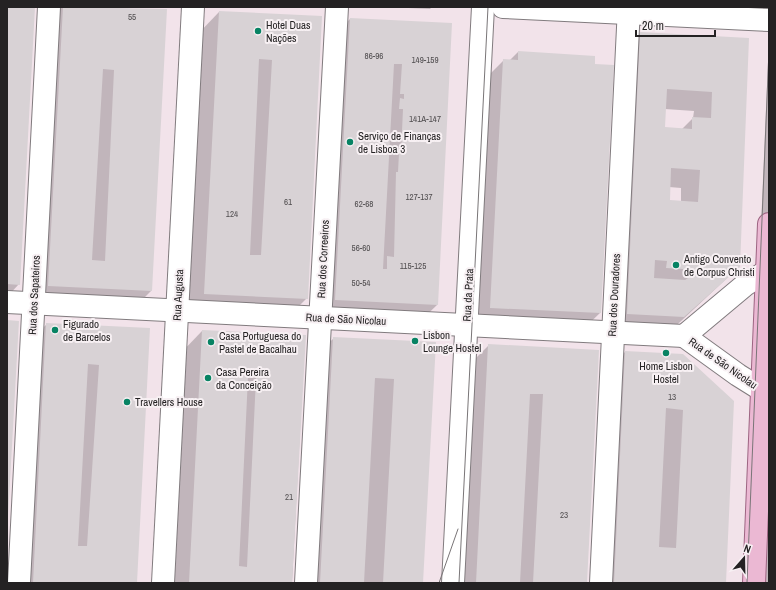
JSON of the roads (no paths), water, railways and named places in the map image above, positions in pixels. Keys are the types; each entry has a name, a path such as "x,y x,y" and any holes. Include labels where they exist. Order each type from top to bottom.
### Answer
{"main road":[{"path":"754,583 769,224"}],"street":[{"name":"Rua dos Sapateiros","path":"19,583 49,7"},
{"name":"Rua Augusta","path":"163,583 193,7"},
{"name":"Rua dos Correeiros","path":"306,583 337,7"},
{"name":"Rua da Prata","path":"452,583 483,7"},
{"path":"502,7 629,10 769,20"},
{"name":"Rua dos Douradores","path":"601,583 612,332 629,10"},
{"name":"Rua de São Nicolau","path":"684,336 745,285 767,271"},
{"name":"Rua de São Nicolau","path":"7,302 684,336 738,375 762,390"}],"tram line":[{"path":"459,583 488,7"},
{"path":"747,583 769,50"},
{"path":"439,583 458,529"}],"place":[{"name":"Hotel Duas Nações","path":"258,31"},
{"name":"Serviço de Finanças de Lisboa 3","path":"350,142"},
{"name":"Antigo Convento de Corpus Christi","path":"676,265"},
{"name":"Figurado de Barcelos","path":"55,330"},
{"name":"Lisbon Lounge Hostel","path":"415,341"},
{"name":"Casa Portuguesa do Pastel de Bacalhau","path":"211,342"},
{"name":"Home Lisbon Hostel","path":"666,353"},
{"name":"Casa Pereira da Conceição","path":"208,378"},
{"name":"Travellers House","path":"127,402"}]}
